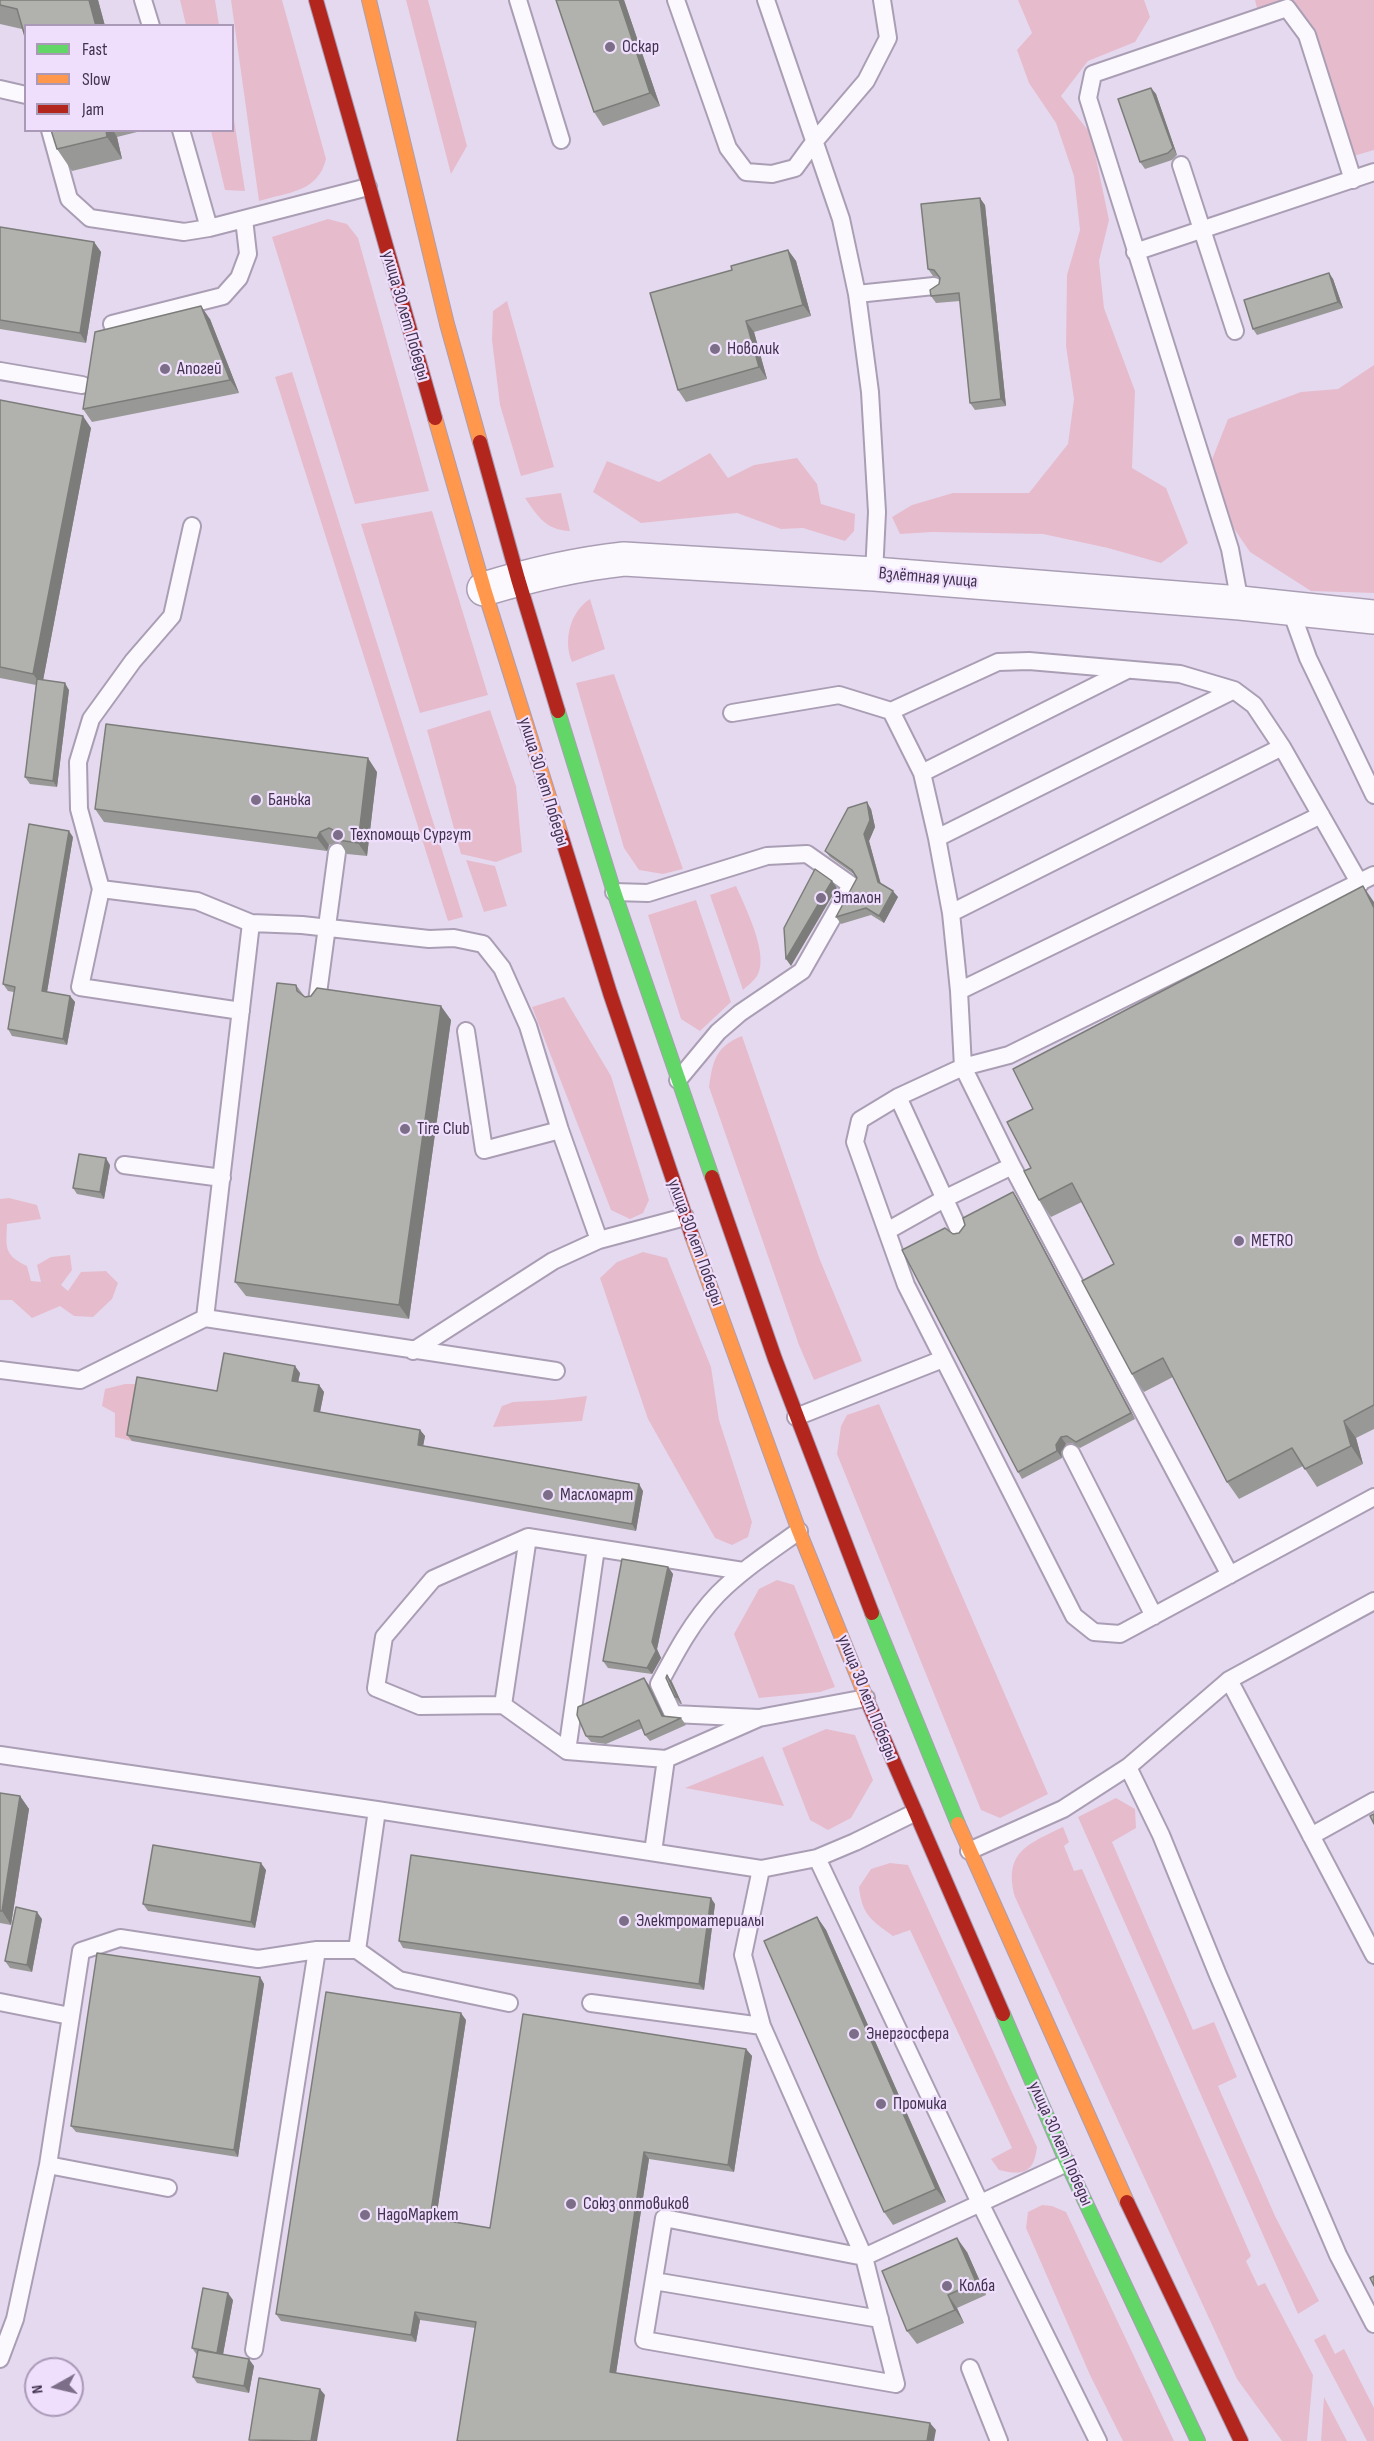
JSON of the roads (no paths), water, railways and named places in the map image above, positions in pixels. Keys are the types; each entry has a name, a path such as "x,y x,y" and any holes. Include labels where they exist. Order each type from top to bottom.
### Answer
{"main road":[{"name":"улица 30 лет Победы","path":"316,0 484,589 610,993 685,1217 799,1530 866,1698 1067,2163 1198,2441"},
{"name":"улица 30 лет Победы","path":"369,0 447,324 518,579 614,892 796,1417 866,1599 969,1851 1102,2149 1241,2441"}],"street":[{"name":"Взлётная улица","path":"484,589 590,563 624,559 874,574 1240,603 1374,617"}],"lane":[{"path":"143,0 150,24"},
{"path":"518,0 561,140"},
{"path":"676,0 728,148 746,172 772,174 795,168 866,81 888,38 882,0"},
{"path":"766,0 841,219 857,294 870,392 877,512 874,574"},
{"path":"1240,603 1230,549 1088,98 1093,75 1287,8 1306,35 1353,180"},
{"path":"0,89 24,95"},
{"path":"51,132 69,200 90,218 184,232 209,228 368,187"},
{"path":"182,132 209,228"},
{"path":"1181,165 1235,331"},
{"path":"1136,252 1374,172"},
{"path":"112,324 223,296 239,278 248,254 244,219"},
{"path":"857,294 934,286"},
{"path":"0,371 82,385"},
{"path":"192,526 172,616 134,661 91,719 78,762 79,809 101,889 80,987 241,1011"},
{"path":"1290,608 1308,658 1374,795"},
{"path":"732,713 839,695 891,711 998,662 1029,661 1180,674 1234,690 1254,705 1282,747 1321,815 1367,880 1009,1055 963,1068 898,1097 860,1120 855,1142 906,1285 1074,1616 1094,1632 1120,1634 1374,1497"},
{"path":"922,773 1128,670"},
{"path":"937,838 1234,690"},
{"path":"891,711 922,773 937,838 951,913 959,992 963,1068 1012,1166 1230,1575"},
{"path":"951,913 1282,747"},
{"path":"959,992 1321,815"},
{"path":"317,1001 337,852"},
{"path":"614,892 648,893 767,856 807,854 851,885 802,970 740,1013 718,1032 678,1080"},
{"path":"101,889 196,902 251,923 302,925 429,939 454,938 483,944 502,968 528,1026 560,1130 599,1240"},
{"path":"206,1318 251,923"},
{"path":"466,1031 484,1150 560,1130"},
{"path":"898,1097 958,1230"},
{"path":"124,1165 222,1178"},
{"path":"887,1231 944,1199 1012,1166"},
{"path":"413,1351 554,1261 599,1240 685,1217"},
{"path":"0,1370 80,1380 206,1318 556,1371"},
{"path":"796,1417 943,1359"},
{"path":"1071,1453 1154,1616"},
{"path":"759,1718 673,1714 660,1684 681,1643 717,1596 743,1571 799,1530"},
{"path":"743,1571 528,1537 433,1579 384,1637 376,1688 420,1706 503,1705 567,1751 666,1759 759,1718 866,1698"},
{"path":"503,1705 528,1537"},
{"path":"567,1751 596,1548"},
{"path":"969,1851 1063,1809 1128,1767 1229,1680 1374,1601"},
{"path":"1229,1680 1374,1955"},
{"path":"0,1755 761,1869 817,1858 915,1813"},
{"path":"653,1852 666,1759"},
{"path":"1128,1767 1161,1835 1218,1975 1334,2244 1374,2324"},
{"path":"1311,1836 1374,1801"},
{"path":"357,1950 377,1810"},
{"path":"817,1858 980,2203 1098,2441"},
{"path":"761,1869 743,1955 762,2026 864,2257 896,2384 644,2340 663,2218 864,2257 1067,2163"},
{"path":"0,2359 15,2319 48,2165 81,1951 120,1938 258,1959 317,1950 357,1950 399,1980 509,2003"},
{"path":"254,2350 317,1950"},
{"path":"0,2001 70,2016"},
{"path":"591,2003 762,2026"},
{"path":"48,2165 168,2188"},
{"path":"654,2281 880,2319"},
{"path":"970,2368 999,2441"}],"place":[{"name":"Оскар","path":"610,47"},
{"name":"Новолик","path":"715,349"},
{"name":"Апогей","path":"165,369"},
{"name":"Банька","path":"256,800"},
{"name":"Техпомощь Сургут","path":"338,835"},
{"name":"Эталон","path":"821,898"},
{"name":"Tire Club","path":"405,1129"},
{"name":"METRO","path":"1239,1241"},
{"name":"Масломарт","path":"548,1495"},
{"name":"Электроматериалы","path":"624,1921"},
{"name":"Энергосфера","path":"854,2034"},
{"name":"Промика","path":"881,2104"},
{"name":"Союз оптовиков","path":"571,2204"},
{"name":"НадоМаркет","path":"365,2215"},
{"name":"Колба","path":"947,2286"}]}
